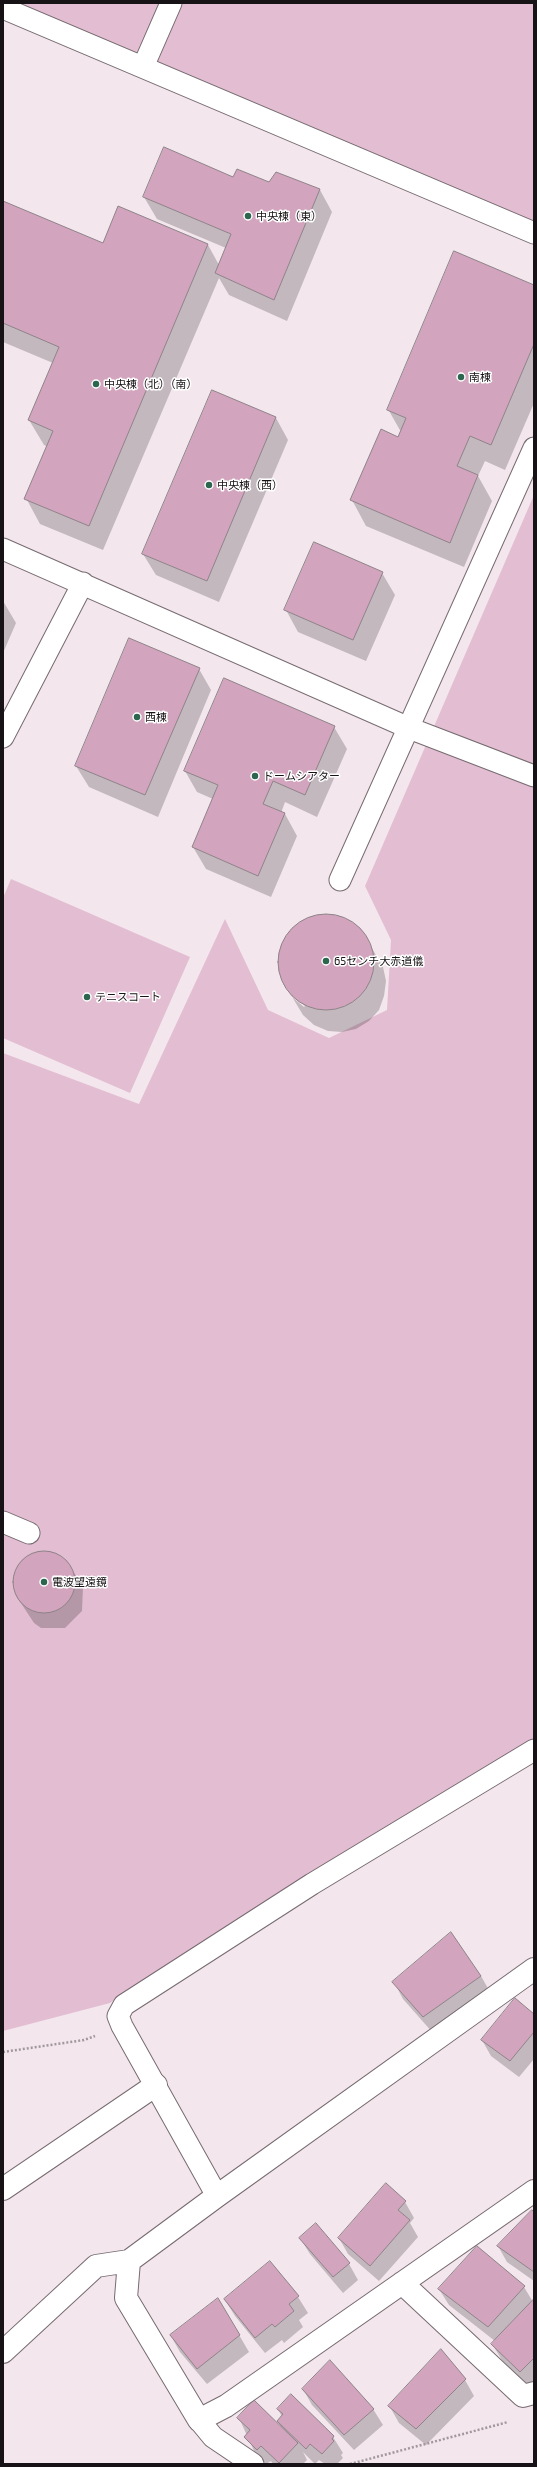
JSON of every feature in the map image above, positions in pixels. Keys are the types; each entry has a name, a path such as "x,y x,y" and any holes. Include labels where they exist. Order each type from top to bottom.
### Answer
{"street":[{"path":"3,2352 96,2266 129,2261 217,2196 534,1969"},
{"path":"3,2190 156,2085"},
{"path":"129,2261 126,2298 199,2420 226,2406 534,2192"},
{"path":"402,2283 523,2396 534,2393"}],"lane":[{"path":"143,68 171,3"},
{"path":"3,8 534,233"},
{"path":"340,880 534,448"},
{"path":"3,549 409,728 534,776"},
{"path":"3,737 83,583"},
{"path":"3,1522 29,1533"},
{"path":"217,2196 122,2026 118,2016 124,2005 312,1884 534,1750"},
{"path":"199,2420 213,2438 253,2464"}],"path":[{"path":"3,2052 84,2040 122,2026"},
{"path":"350,2464 511,2421"}],"shaded area":[{"path":"3,3 534,3 534,232"},
{"path":"534,495 534,1750 364,1841 110,2003 3,2031 3,1053 139,1104 225,919 268,1010 329,1038 387,1010 391,940 365,886"},
{"name":"テニスコート","path":"11,879 190,957 130,1093 3,1038 3,898"}],"building":[{"name":"中央棟（東）","path":"164,147 233,177 237,169 269,182 276,172 320,189 274,300 215,273 231,234 143,197"},
{"name":"中央棟（北）（南）","path":"3,201 103,243 118,206 208,244 89,526 24,499 53,431 28,420 59,347 3,323"},
{"name":"南棟","path":"454,251 534,285 534,344 491,445 470,436 457,466 478,475 450,543 350,500 381,429 398,437 406,418 387,410"},
{"name":"中央棟（西）","path":"212,390 276,417 207,581 142,554"},
{"path":"314,542 383,572 353,640 284,610"},
{"name":"西棟","path":"129,638 200,668 145,795 75,766"},
{"name":"ドームシアター","path":"224,678 335,726 305,795 273,781 263,804 285,813 258,876 192,847 218,785 184,771"},
{"name":"65センチ大赤道儀","path":"326,914 344,918 353,922 360,928 366,935 370,944 374,962 370,980 366,989 360,996 353,1002 344,1006 326,1010 308,1006 299,1002 292,996 286,989 282,980 278,962 282,944 286,935 292,928 299,922 308,918"},
{"name":"電波望遠鏡","path":"44,1551 61,1556 66,1560 70,1565 75,1582 70,1599 66,1604 61,1608 44,1613 27,1608 22,1604 18,1599 13,1582 18,1565 22,1560 27,1556"},
{"path":"451,1932 481,1976 423,2017 392,1982"},
{"path":"515,1998 534,2014 534,2032 510,2061 481,2040"},
{"path":"386,2183 406,2201 398,2210 410,2220 370,2266 338,2238"},
{"path":"532,2210 534,2212 534,2272 497,2246"},
{"path":"316,2223 350,2263 333,2277 299,2238"},
{"path":"477,2246 525,2286 488,2327 438,2289"},
{"path":"270,2261 299,2296 289,2304 294,2311 275,2327 272,2324 255,2338 224,2299"},
{"path":"218,2298 240,2335 197,2369 170,2335"},
{"path":"534,2299 534,2358 520,2372 491,2344"},
{"path":"441,2349 466,2379 416,2429 388,2406"},
{"path":"330,2360 374,2409 344,2435 302,2389"},
{"path":"291,2394 334,2436 332,2439 334,2441 322,2454 310,2444 306,2449 277,2421 283,2414 277,2409"},
{"path":"254,2400 298,2443 279,2463 261,2446 257,2450 244,2437 250,2430 237,2418"}],"place":[{"name":"中央棟（東）","path":"248,216"},
{"name":"南棟","path":"461,377"},
{"name":"中央棟（北）（南）","path":"96,384"},
{"name":"中央棟（西）","path":"209,485"},
{"name":"西棟","path":"137,717"},
{"name":"ドームシアター","path":"255,776"},
{"name":"65センチ大赤道儀","path":"326,961"},
{"name":"テニスコート","path":"87,997"},
{"name":"電波望遠鏡","path":"44,1582"}]}
